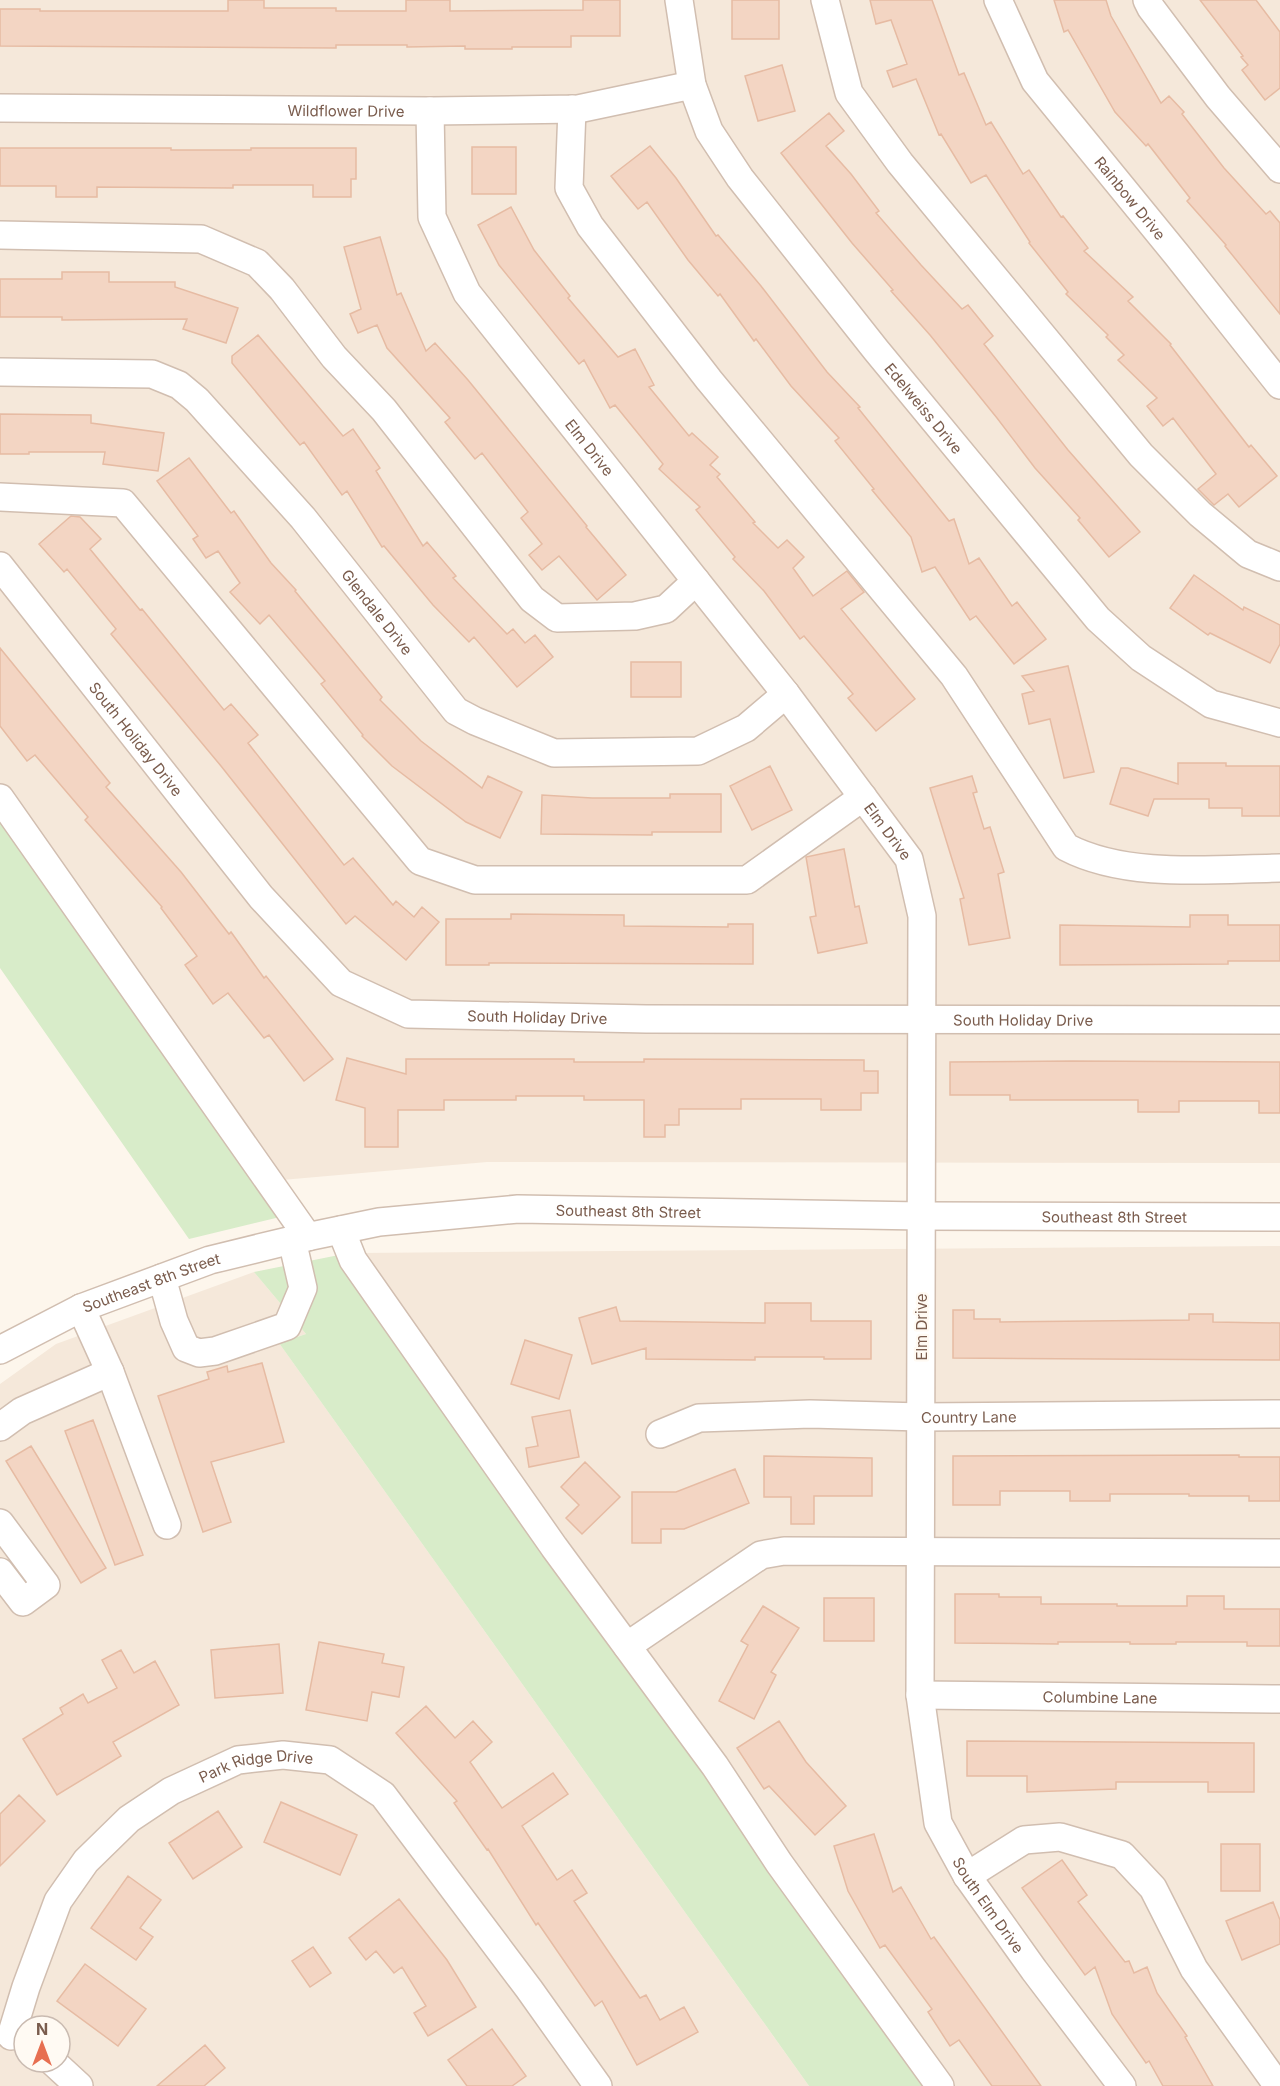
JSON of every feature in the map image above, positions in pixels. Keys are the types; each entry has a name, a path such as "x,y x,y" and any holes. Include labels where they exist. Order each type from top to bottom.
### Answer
{"street":[{"name":"Edelweiss Drive","path":"680,0 692,85 709,131 740,178 876,350 1098,619 1141,658 1211,704 1280,723"},
{"path":"825,0 849,93 900,163 1141,455 1200,514 1248,554 1280,567"},
{"name":"Rainbow Drive","path":"998,0 1035,81 1280,385"},
{"path":"1148,0 1151,8 1218,97 1280,169"},
{"name":"Wildflower Drive","path":"0,108 430,111 572,109 692,85"},
{"path":"572,109 569,188 590,226 709,380 954,676 1066,847 1085,857 1155,870 1280,868"},
{"name":"Elm Drive","path":"430,111 432,217 467,293 786,694 909,859 922,916 920,1695"},
{"path":"0,235 201,239 257,263 282,289 334,357 384,410 532,599 557,618 635,616 666,609 696,581"},
{"name":"Glendale Drive","path":"0,372 152,375 179,385 197,400 303,518 456,711 475,722 554,753 698,751 746,728 786,694"},
{"path":"0,497 123,503 420,861 476,880 747,880 863,798"},
{"name":"South Holiday Drive","path":"0,566 261,897 341,983 408,1014 658,1019 1280,1020"},
{"path":"0,798 300,1238 303,1287 287,1326 215,1351 199,1353 186,1348 174,1321 162,1278"},
{"name":"Southeast 8th Street","path":"0,1350 81,1308 210,1260 379,1222 518,1209 921,1216 1280,1217"},
{"path":"341,1230 353,1260 548,1537 715,1766 779,1863 940,2086"},
{"path":"81,1308 110,1372 167,1525"},
{"path":"0,1426 22,1411 110,1372"},
{"name":"Country Lane","path":"660,1434 699,1418 810,1414 921,1417 1280,1414"},
{"path":"0,1523 46,1585 23,1602 0,1572"},
{"path":"627,1646 761,1555 784,1551 1280,1553"},
{"name":"Columbine Lane","path":"920,1695 1280,1699"},
{"name":"South Elm Drive","path":"920,1695 938,1823 968,1876 1034,1970 1122,2086"},
{"name":"Park Ridge Drive","path":"18,2014 58,1901 86,1861 129,1819 171,1791 238,1760 283,1755 330,1760 383,1795 529,1989 598,2086"},
{"path":"968,1876 1024,1840 1060,1837 1122,1855 1153,1888 1194,1969 1278,2086"},
{"path":"66,2074 79,2086"}],"shaded area":[{"path":"0,0 1280,0 1280,1163 487,1162 282,1180 0,786"},
{"path":"1280,1246 1280,2086 936,2086 358,1253"},
{"path":"254,1272 306,1334 279,1343 809,2086 0,2086 0,1384 56,1344"}],"green space":[{"path":"0,786 305,1211 189,1239 0,968"},
{"path":"349,1253 936,2086 809,2086 279,1343 306,1334 254,1272"}],"building":[{"path":"228,0 264,0 264,8 406,11 406,0 450,0 450,11 583,10 583,0 620,0 620,36 571,36 571,47 512,47 512,49 465,49 465,46 407,47 407,45 336,45 336,48 0,46 0,9 228,11"},
{"path":"732,0 779,0 779,39 732,39"},
{"path":"870,0 932,0 959,75 964,73 986,125 991,122 1023,174 1029,170 1061,217 1063,216 1088,248 1084,251 1133,297 1128,301 1171,344 1249,447 1251,445 1277,476 1239,507 1228,494 1214,505 1198,489 1216,474 1173,418 1163,426 1147,406 1157,398 1118,360 1124,355 1106,337 1108,335 1066,294 1068,292 1029,243 986,175 971,183 941,134 939,135 916,79 893,87 887,71 907,64 891,20 876,24"},
{"path":"1054,0 1106,0 1111,16 1161,103 1169,96 1184,112 1182,114 1224,168 1266,214 1270,211 1280,223 1280,314 1226,245 1187,201 1190,198 1148,144 1146,146 1115,112 1068,30 1064,32"},
{"path":"1200,0 1256,0 1280,32 1280,88 1265,100 1242,70 1248,65 1241,57 1243,56"},
{"path":"782,65 795,111 758,121 745,76"},
{"path":"829,113 844,131 826,146 879,211 876,213 921,265 962,309 968,305 993,336 984,344 1068,450 1140,532 1109,557 1078,520 1080,518 1035,468 997,418 891,291 893,290 852,243 781,153"},
{"path":"650,146 676,178 716,236 718,235 761,286 827,372 860,407 858,408 949,521 954,519 969,564 979,558 1012,606 1017,602 1046,639 1014,664 976,616 970,620 935,567 922,572 911,537 835,441 839,438 791,386 720,294 718,296 688,260 647,202 638,209 611,176"},
{"path":"472,147 516,147 516,194 472,194"},
{"path":"0,148 251,150 251,148 356,148 356,179 351,179 351,197 313,197 313,185 233,185 233,188 97,187 97,197 56,197 56,186 0,186"},
{"path":"511,207 534,250 570,296 568,298 618,357 635,349 654,385 649,387 689,436 692,433 718,457 710,465 720,474 717,477 755,522 753,523 778,548 787,540 804,557 793,568 813,596 847,571 864,592 841,609 915,699 876,731 848,698 853,694 804,636 800,639 764,591 733,559 735,557 696,510 700,507 659,469 663,464 615,405 610,408 584,360 579,364 499,265 478,225"},
{"path":"380,237 397,295 401,293 426,351 435,343 468,380 626,575 597,600 559,556 542,570 529,555 542,544 521,518 528,512 482,453 475,459 445,422 450,418 387,348 377,325 358,333 350,314 361,309 344,247"},
{"path":"62,272 109,272 109,282 175,282 175,287 238,308 226,343 183,329 187,319 62,320 62,317 0,317 0,279 62,279"},
{"path":"258,335 343,436 353,429 380,468 376,471 423,546 427,542 456,576 453,578 507,634 513,629 525,643 535,635 553,657 517,687 474,637 469,642 433,605 384,546 382,547 347,491 342,495 304,442 300,445 232,363 232,356"},
{"path":"0,414 91,415 91,423 164,433 158,471 103,464 105,452 0,454"},
{"path":"189,458 231,513 234,511 271,563 296,590 382,697 380,700 421,741 482,788 488,776 522,792 500,838 466,822 392,766 362,736 321,684 325,681 269,615 260,624 230,592 240,583 218,551 206,558 193,539 198,536 157,481"},
{"path":"71,516 80,517 101,539 90,549 224,710 231,704 258,735 248,743 344,865 353,858 393,905 396,901 414,917 422,907 439,922 406,960 355,916 346,924 221,766 111,634 116,629 67,569 64,572 39,544"},
{"path":"1194,575 1243,610 1244,607 1280,625 1280,644 1270,663 1210,633 1208,635 1170,608"},
{"path":"0,648 110,783 106,787 181,872 229,934 231,932 264,978 266,976 333,1059 304,1081 269,1035 264,1038 228,993 213,1004 185,965 197,956 162,907 85,820 88,817 35,755 27,761 0,726"},
{"path":"631,662 681,662 681,697 631,697"},
{"path":"1068,666 1094,772 1064,778 1050,719 1029,724 1022,694 1034,691 1022,676"},
{"path":"1178,763 1280,766 1280,816 1242,816 1242,808 1209,808 1209,799 1154,799 1148,816 1110,804 1121,768 1128,768 1178,784"},
{"path":"770,766 792,810 752,830 730,786"},
{"path":"972,776 977,792 973,793 984,829 990,827 1004,872 998,874 1010,938 969,945 960,899 964,898 930,788"},
{"path":"670,794 721,794 721,832 652,832 652,835 541,834 542,795 592,798 670,798"},
{"path":"844,849 855,907 859,906 867,943 818,953 810,917 816,916 806,857"},
{"path":"511,914 624,915 624,926 728,927 728,924 753,924 753,964 489,963 489,965 446,965 446,919 511,919"},
{"path":"1190,915 1228,915 1228,925 1280,925 1280,961 1228,961 1228,964 1060,965 1060,925 1190,927"},
{"path":"347,1058 406,1074 406,1059 574,1059 574,1062 644,1062 644,1059 864,1060 864,1071 878,1071 878,1093 861,1093 861,1110 821,1110 821,1099 741,1099 741,1109 679,1109 679,1125 665,1125 665,1137 644,1137 644,1100 584,1100 584,1096 516,1096 516,1100 444,1100 444,1110 398,1110 398,1147 365,1147 365,1108 336,1100"},
{"path":"950,1062 1280,1062 1280,1113 1259,1113 1259,1101 1179,1101 1179,1112 1138,1112 1138,1100 1010,1100 1010,1095 950,1095"},
{"path":"765,1303 811,1303 811,1321 871,1321 871,1359 755,1357 755,1360 646,1359 646,1348 592,1364 579,1318 616,1307 620,1321 765,1323"},
{"path":"953,1310 974,1310 974,1319 1000,1319 1000,1322 1189,1320 1189,1314 1213,1314 1213,1322 1280,1323 1280,1360 953,1358"},
{"path":"525,1340 572,1355 559,1399 511,1384"},
{"path":"262,1363 284,1442 211,1462 231,1522 203,1532 158,1396 209,1379 207,1372 227,1366 228,1372"},
{"path":"570,1410 579,1457 529,1467 526,1448 538,1446 532,1417"},
{"path":"93,1420 143,1555 115,1565 65,1431"},
{"path":"31,1446 106,1568 81,1583 6,1461"},
{"path":"1239,1455 1239,1457 1280,1457 1280,1501 1249,1501 1249,1496 1110,1494 1110,1501 1070,1501 1070,1491 1000,1491 1000,1505 953,1505 953,1456"},
{"path":"764,1456 872,1458 872,1496 814,1496 814,1524 791,1524 791,1497 764,1497"},
{"path":"585,1462 620,1497 582,1534 566,1518 579,1505 561,1487"},
{"path":"735,1469 749,1503 684,1529 661,1529 661,1543 632,1543 632,1492 676,1492"},
{"path":"955,1594 1041,1597 1041,1604 1117,1604 1117,1606 1187,1606 1187,1596 1224,1596 1224,1609 1280,1609 1280,1646 1247,1646 1247,1642 955,1643"},
{"path":"824,1598 874,1598 874,1641 824,1641"},
{"path":"763,1606 799,1628 771,1672 776,1675 754,1719 719,1701 748,1645 741,1641"},
{"path":"319,1642 384,1654 382,1663 404,1667 399,1697 372,1692 367,1721 306,1710"},
{"path":"279,1644 283,1693 215,1698 211,1650"},
{"path":"121,1650 134,1673 155,1661 179,1705 113,1742 121,1756 57,1795 23,1739 63,1714 60,1708 83,1694 88,1703 117,1688 102,1660"},
{"path":"426,1706 455,1738 473,1721 492,1742 470,1762 502,1808 553,1773 568,1794 522,1826 557,1880 572,1870 587,1893 574,1901 640,1998 646,1995 660,2020 684,2007 698,2032 637,2065 602,2001 595,2006 538,1923 536,1925 488,1849 454,1803 457,1801 396,1733"},
{"path":"779,1721 806,1762 846,1806 815,1835 769,1786 764,1789 737,1748"},
{"path":"967,1741 1254,1743 1254,1792 1208,1792 1208,1782 1116,1782 1116,1789 1027,1792 1027,1776 967,1776"},
{"path":"19,1795 45,1821 0,1866 0,1814"},
{"path":"281,1802 357,1835 340,1875 264,1842"},
{"path":"218,1811 242,1847 193,1879 169,1843"},
{"path":"874,1834 893,1892 901,1887 931,1939 934,1937 1041,2086 992,2086 959,2040 950,2046 928,2012 932,2009 885,1945 880,1948 848,1891 834,1846"},
{"path":"1221,1844 1260,1844 1260,1891 1221,1891"},
{"path":"1062,1860 1087,1895 1078,1902 1125,1962 1129,1961 1134,1973 1147,1967 1157,1993 1187,2036 1185,2037 1213,2086 1163,2086 1149,2061 1146,2063 1112,2014 1095,1967 1085,1975 1022,1888"},
{"path":"128,1876 161,1900 140,1928 153,1937 136,1960 91,1928"},
{"path":"399,1899 447,1960 476,2007 428,2036 414,2013 426,2006 402,1967 394,1973 376,1951 366,1960 349,1938"},
{"path":"1273,1902 1280,1920 1280,1944 1242,1960 1226,1921"},
{"path":"313,1947 331,1973 310,1987 292,1961"},
{"path":"85,1964 146,2009 118,2046 57,2001"},
{"path":"492,2029 526,2076 512,2086 467,2086 448,2060"},
{"path":"205,2045 225,2068 204,2086 157,2086"}]}
